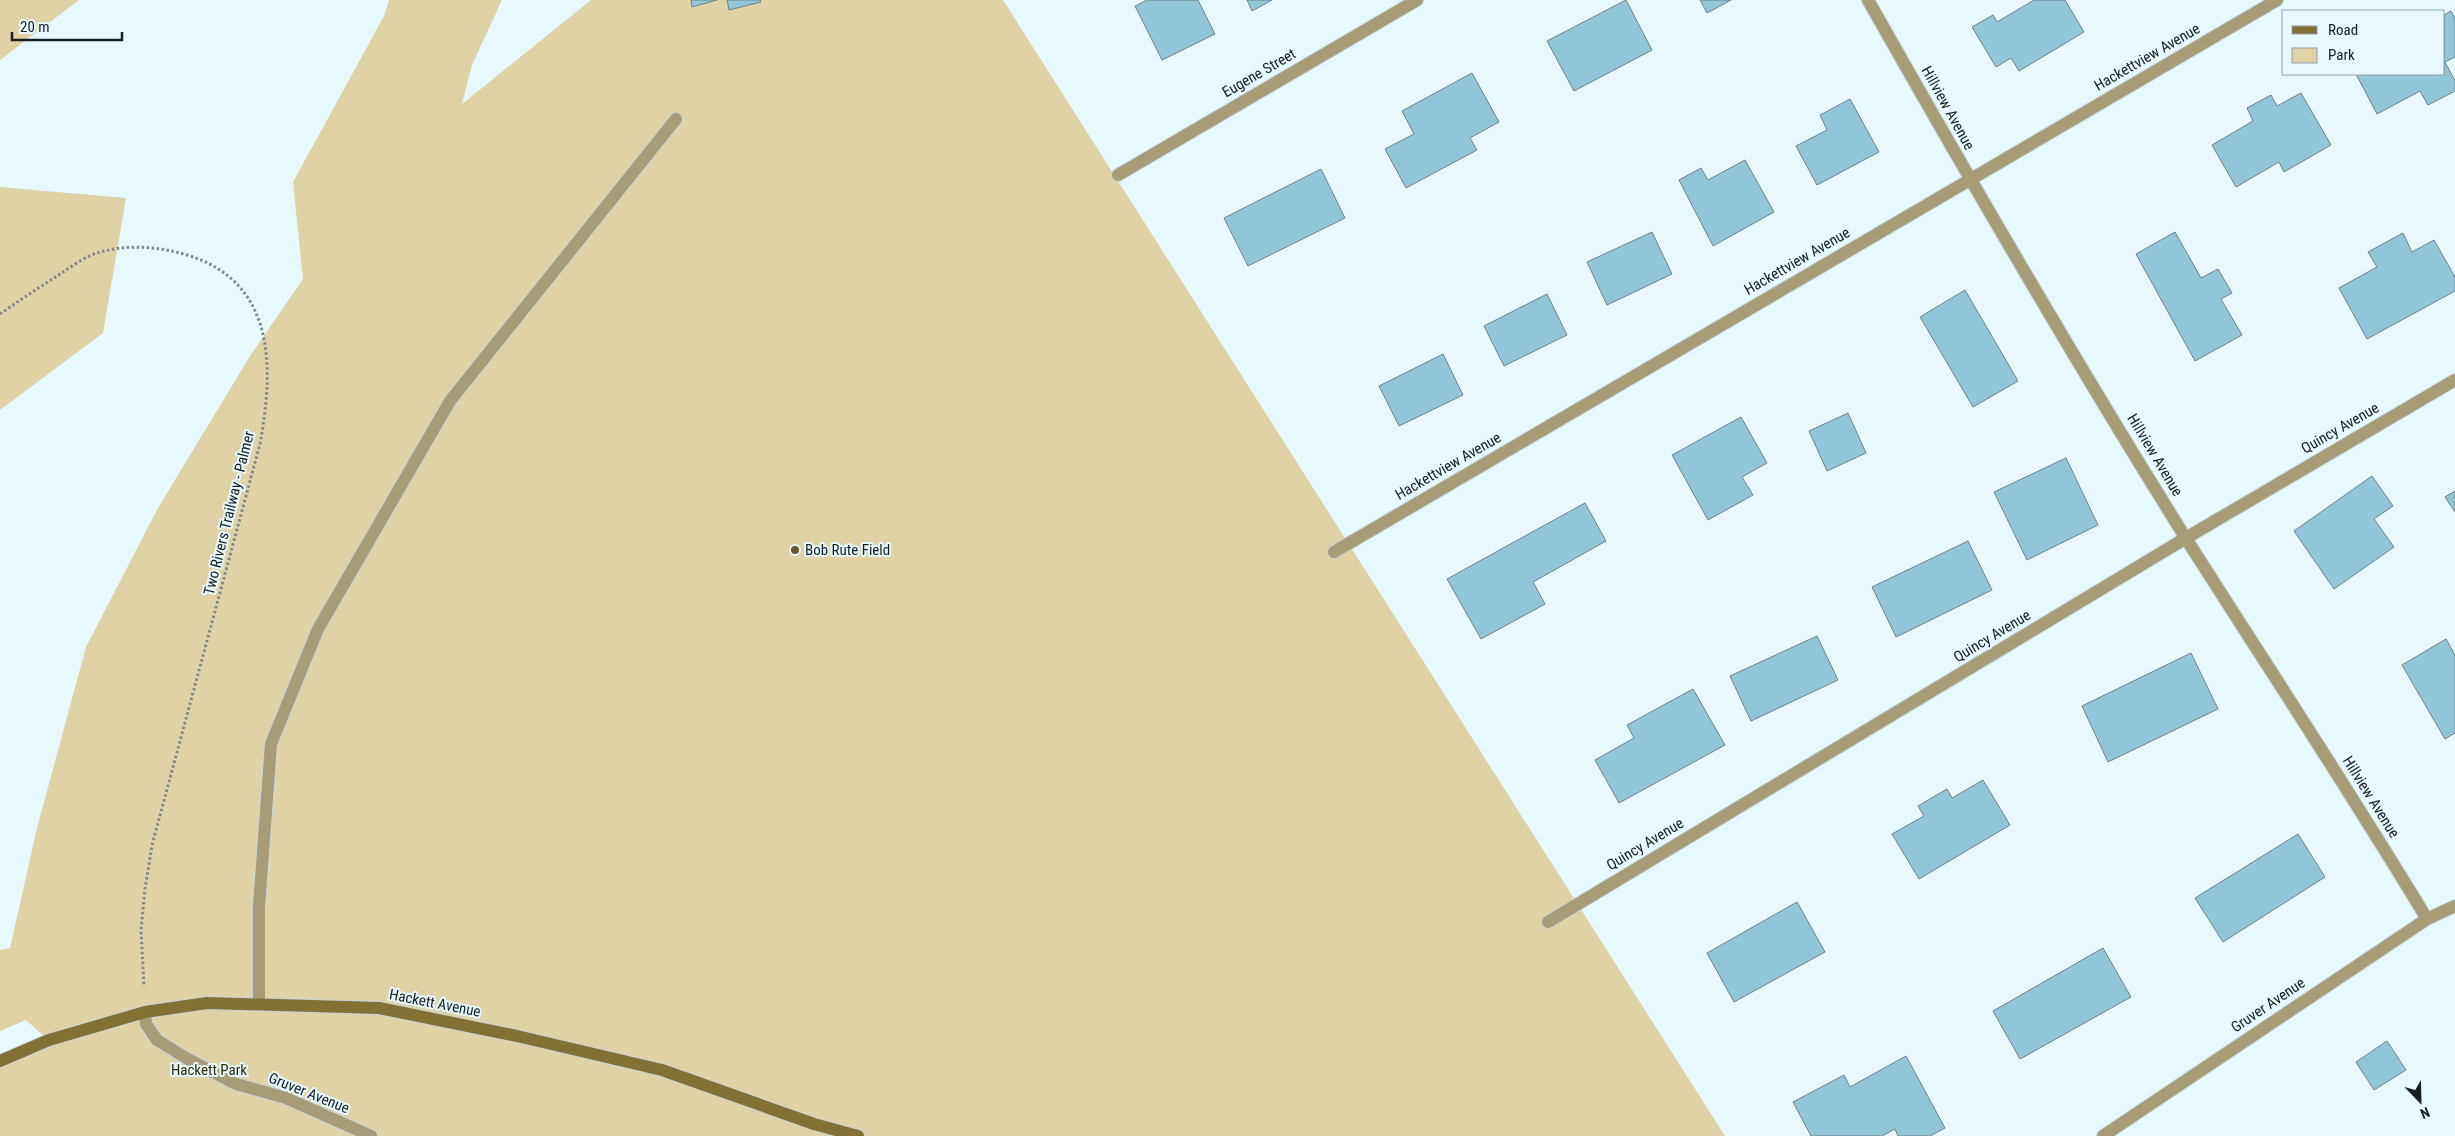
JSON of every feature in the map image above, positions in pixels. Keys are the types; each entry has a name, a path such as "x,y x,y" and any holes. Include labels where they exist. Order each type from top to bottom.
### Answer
{"main road":[{"name":"Hackett Avenue","path":"0,1061 49,1040 146,1012 207,1003 379,1008 517,1036 662,1070 814,1124 858,1136"}],"street":[{"name":"Eugene Street","path":"1118,175 1417,0"},
{"name":"Hillview Avenue","path":"1868,0 1969,179 2186,538 2381,842 2427,919"},
{"name":"Hackettview Avenue","path":"1334,552 2277,0"},
{"path":"259,1004 260,906 271,744 318,629 450,401 676,119"},
{"name":"Quincy Avenue","path":"1548,922 2186,538 2455,380"},
{"name":"Gruver Avenue","path":"2103,1136 2427,919 2455,906"},
{"name":"Gruver Avenue","path":"146,1012 146,1024 157,1040 186,1058 236,1084 286,1098 371,1136"}],"path":[{"name":"Two Rivers Trailway - Palmer","path":"0,314 95,254 140,246 165,249 209,262 225,272 251,300 266,342 267,389 260,444 152,846 144,889 142,930 146,1012"}],"green space":[{"path":"0,0 79,0 0,60"},
{"name":"Hackett Park","path":"389,0 502,0 472,65 462,104 591,0 1003,0 1725,1136 0,1136 0,1061 48,1040 26,1020 0,1031 0,950 10,948 37,828 86,647 158,508 250,356 303,279 293,182 384,16"},
{"path":"0,187 126,198 103,333 0,410"}],"building":[{"path":"691,0 717,0 692,7"},
{"path":"727,0 760,0 761,2 729,10"},
{"path":"1147,0 1198,0 1215,34 1162,60 1135,6"},
{"path":"1247,0 1272,0 1252,11"},
{"path":"1626,0 1652,50 1574,91 1547,41"},
{"path":"1700,0 1731,0 1707,13"},
{"path":"2034,0 2065,0 2084,32 2019,71 2011,58 1996,67 1972,27 1993,15 1997,22"},
{"path":"2451,11 2455,18 2455,57 2445,62 2445,14"},
{"path":"2445,62 2455,81 2455,91 2428,105 2420,91 2377,114 2357,75 2445,75"},
{"path":"1472,73 1499,122 1470,138 1477,150 1406,188 1385,149 1414,134 1402,111"},
{"path":"2301,93 2331,145 2284,172 2279,162 2236,187 2212,145 2253,121 2247,108 2271,95 2277,106"},
{"path":"1850,99 1879,152 1817,185 1796,146 1827,130 1820,115"},
{"path":"1745,160 1774,212 1713,246 1679,180 1701,168 1708,180"},
{"path":"1321,169 1345,218 1248,266 1224,218"},
{"path":"1652,232 1672,274 1607,305 1587,262"},
{"path":"2175,232 2201,278 2218,269 2232,293 2221,299 2242,335 2195,361 2136,254"},
{"path":"2403,233 2412,252 2434,240 2455,277 2455,291 2367,339 2339,288 2377,267 2368,252"},
{"path":"1965,290 2018,381 1973,407 1920,317"},
{"path":"1547,294 1567,335 1504,366 1484,326"},
{"path":"1443,354 1463,395 1399,426 1379,386"},
{"path":"1848,413 1866,453 1827,471 1809,431"},
{"path":"1741,417 1767,463 1742,477 1753,495 1708,520 1672,455"},
{"path":"2066,458 2098,525 2027,560 1994,492"},
{"path":"2372,476 2393,506 2374,519 2394,547 2334,589 2294,531"},
{"path":"2455,491 2455,512 2445,497"},
{"path":"1585,503 1606,541 1533,582 1545,604 1481,639 1447,579"},
{"path":"1968,541 1992,590 1896,637 1872,587"},
{"path":"1817,636 1838,680 1751,721 1730,676"},
{"path":"2446,639 2455,655 2455,733 2445,739 2402,665"},
{"path":"2191,653 2218,709 2108,762 2082,706"},
{"path":"1693,689 1725,745 1619,803 1595,760 1634,738 1627,725"},
{"path":"1983,780 2010,825 1919,879 1892,834 1924,816 1918,806 1947,789 1952,798"},
{"path":"2298,834 2325,877 2223,942 2195,898"},
{"path":"1797,902 1825,952 1734,1002 1707,953"},
{"path":"2103,948 2131,997 2020,1059 1993,1011"},
{"path":"2387,1041 2406,1070 2374,1090 2356,1062"},
{"path":"1906,1056 1945,1128 1930,1136 1898,1136 1895,1129 1882,1136 1811,1136 1793,1102 1844,1075 1850,1087"}],"place":[{"name":"Bob Rute Field","path":"795,550"}]}
